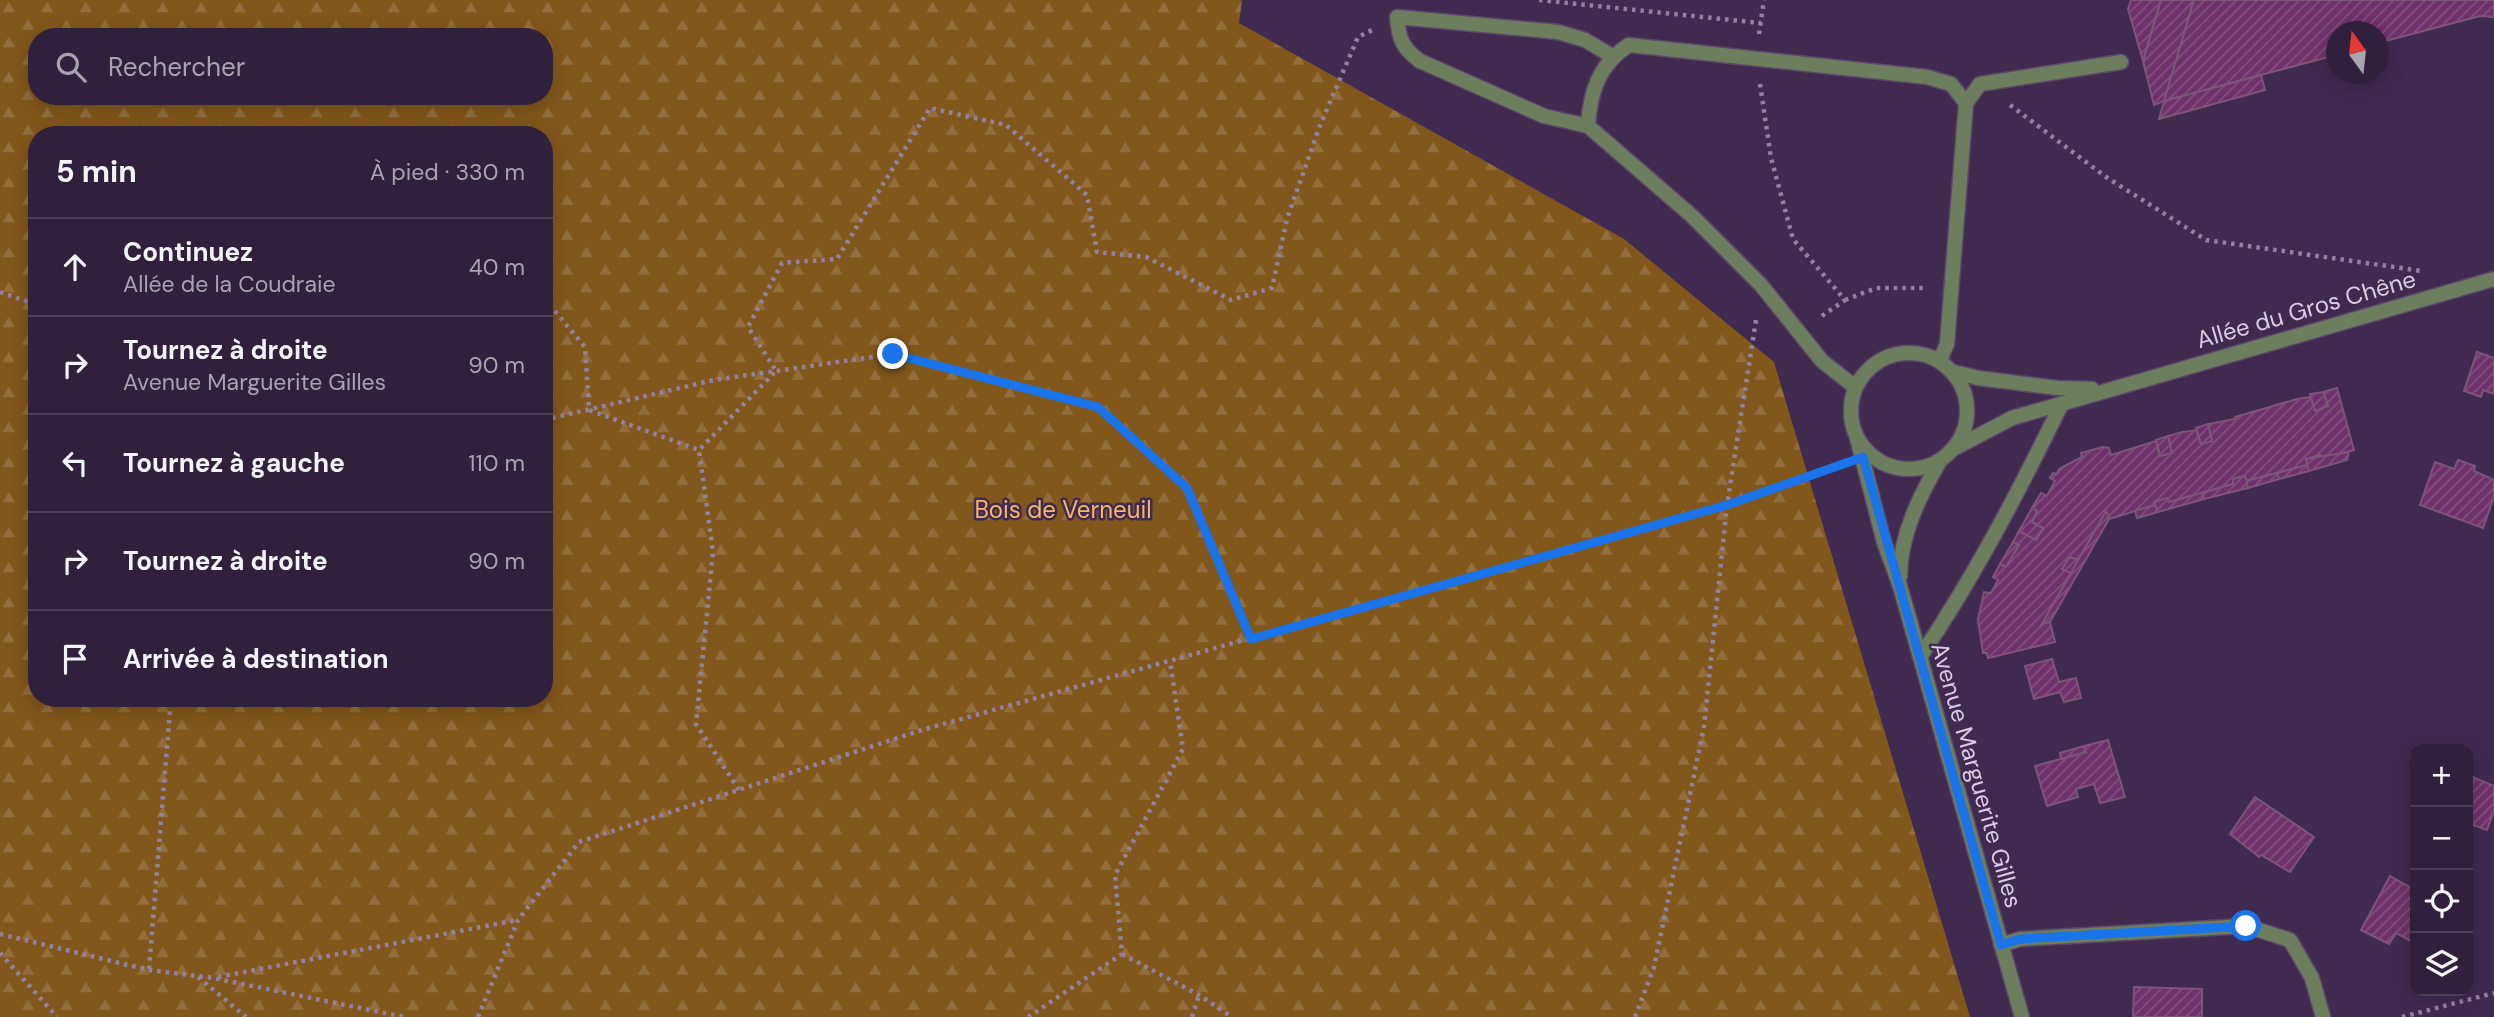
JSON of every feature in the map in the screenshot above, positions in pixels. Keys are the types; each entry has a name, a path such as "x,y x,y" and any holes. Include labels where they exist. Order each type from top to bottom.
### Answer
{"street":[{"path":"1612,56 1585,40 1558,32 1397,17 1399,39 1406,50 1420,61 1544,116 1588,126 1692,216 1761,285 1822,361 1855,387"},
{"path":"1588,126 1589,97 1612,56 1629,45 1927,77 1951,85 1966,103"},
{"path":"1940,360 1947,344 1966,103 1980,84 2121,62"},
{"name":"Allée du Gros Chêne","path":"1953,449 2003,422 2062,403 2494,279"},
{"path":"1899,353 1920,353 1940,360 1954,372 1968,405 1967,421 1953,449 1941,460 1926,467 1897,468 1872,456 1857,438 1851,416 1855,387 1865,372 1880,360 1899,353"},
{"name":"Allée du Gros Chêne","path":"1954,372 1978,378 2058,388 2086,389 2131,382"},
{"path":"1920,657 1961,597 2017,496 2062,403"},
{"name":"Avenue Marguerite Gilles","path":"1857,438 1884,542 1900,586 2022,1017"},
{"name":"Avenue Marguerite Gilles","path":"1900,586 1900,564 1905,538 1927,483 1941,460"},
{"path":"2001,945 2020,939 2246,926 2290,940 2312,978 2323,1017"}],"path":[{"path":"1539,0 1760,23"},
{"path":"1764,0 1756,57 1771,159 1793,239 1845,300"},
{"path":"776,371 748,327 782,262 837,259 930,108 1006,125 1087,195 1097,251 1146,257 1231,300 1272,288 1287,219 1320,128 1358,37 1397,17"},
{"path":"1980,84 2106,177 2206,240 2423,271"},
{"path":"1635,1017 1654,967 1704,727 1727,505 1761,285"},
{"path":"1799,332 1845,300 1875,288 1950,288"},
{"path":"0,292 28,302"},
{"path":"553,309 585,347 589,410"},
{"path":"553,418 714,380 893,354 1098,407 1187,488 1251,639"},
{"path":"699,450 776,371"},
{"path":"589,410 699,450"},
{"path":"699,450 713,552 696,724 739,790"},
{"path":"478,1017 518,920 579,842 922,730 1727,505 1863,457"},
{"path":"1122,954 1115,876 1183,749 1170,661"},
{"path":"149,970 171,707"},
{"path":"214,978 518,920"},
{"path":"0,934 149,970 214,978 404,1017"},
{"path":"0,953 57,1017"},
{"path":"1122,954 1199,995 1232,1017"},
{"path":"1028,1017 1122,954"},
{"path":"196,976 246,1017"},
{"path":"2402,1017 2494,993"},
{"path":"1192,1017 1199,995"}],"green space":[{"name":"Bois de Verneuil","path":"0,0 1242,0 1239,23 1624,239 1774,362 1970,1017 0,1017"}],"building":[{"path":"2131,0 2161,0 2143,61 2128,9"},
{"path":"2161,0 2194,0 2164,101 2154,105 2143,61"},
{"path":"2194,0 2494,0 2494,17 2480,16 2389,40 2389,21 2326,21 2326,58 2164,101"},
{"path":"2261,75 2265,90 2159,119 2164,101"},
{"path":"2477,352 2494,358 2494,394 2483,390 2481,397 2464,391"},
{"path":"2337,388 2354,450 2322,459 2320,455 2306,459 2307,465 2246,481 2245,476 2233,479 2233,484 2169,502 2167,498 2154,502 2155,505 2109,519 2106,511 2078,560 2070,557 2062,569 2071,573 2042,624 2050,622 2055,642 1988,658 1987,653 1983,653 1978,620 1984,592 1991,593 1998,580 1993,577 2000,564 2006,567 2019,545 2013,542 2019,531 2036,540 2043,528 2032,522 2037,511 2032,508 2041,493 2047,496 2055,481 2050,478 2053,473 2057,474 2059,469 2082,457 2081,453 2103,447 2109,448 2111,455 2156,441 2160,456 2172,453 2168,436 2197,430 2201,444 2212,441 2208,424 2235,419 2297,399 2311,397 2315,411 2328,406 2323,392"},
{"path":"2323,392 2328,406 2315,411 2310,394"},
{"path":"2208,424 2212,441 2201,444 2196,428"},
{"path":"2168,436 2172,453 2160,456 2156,440"},
{"path":"2349,452 2347,460 2309,471 2306,459"},
{"path":"2458,460 2475,466 2474,471 2494,480 2494,496 2483,528 2420,505 2435,462 2454,469"},
{"path":"2307,465 2309,471 2279,479 2277,473"},
{"path":"2277,473 2279,479 2248,488 2246,481"},
{"path":"2245,476 2248,488 2204,499 2202,493 2233,484 2233,479"},
{"path":"2202,493 2204,499 2158,512 2154,502 2167,498 2169,502"},
{"path":"2155,505 2158,512 2137,518 2135,511"},
{"path":"2032,508 2037,511 2032,522 2043,528 2036,540 2019,531"},
{"path":"2106,511 2109,519 2050,622 2042,624"},
{"path":"2013,542 2019,545 2006,567 2000,564"},
{"path":"2070,557 2078,560 2071,573 2062,569"},
{"path":"2052,659 2059,682 2076,678 2081,698 2064,702 2060,692 2034,699 2025,666"},
{"path":"2108,740 2125,797 2100,803 2094,784 2076,789 2078,797 2047,806 2035,766 2086,752 2084,746"},
{"path":"2084,746 2086,752 2061,759 2060,753"},
{"path":"2473,777 2494,786 2494,810 2487,830 2473,825"},
{"path":"2255,797 2314,837 2290,872 2261,855 2259,857 2230,834"},
{"path":"2390,876 2410,887 2410,940 2396,933 2389,944 2361,930"},
{"path":"2134,987 2202,989 2202,1017 2133,1017"}],"route":[{"path":"893,354 1098,407 1187,488 1251,639 1727,505 1863,457 1884,542 1900,586 2001,945 2020,939 2246,926"}]}
